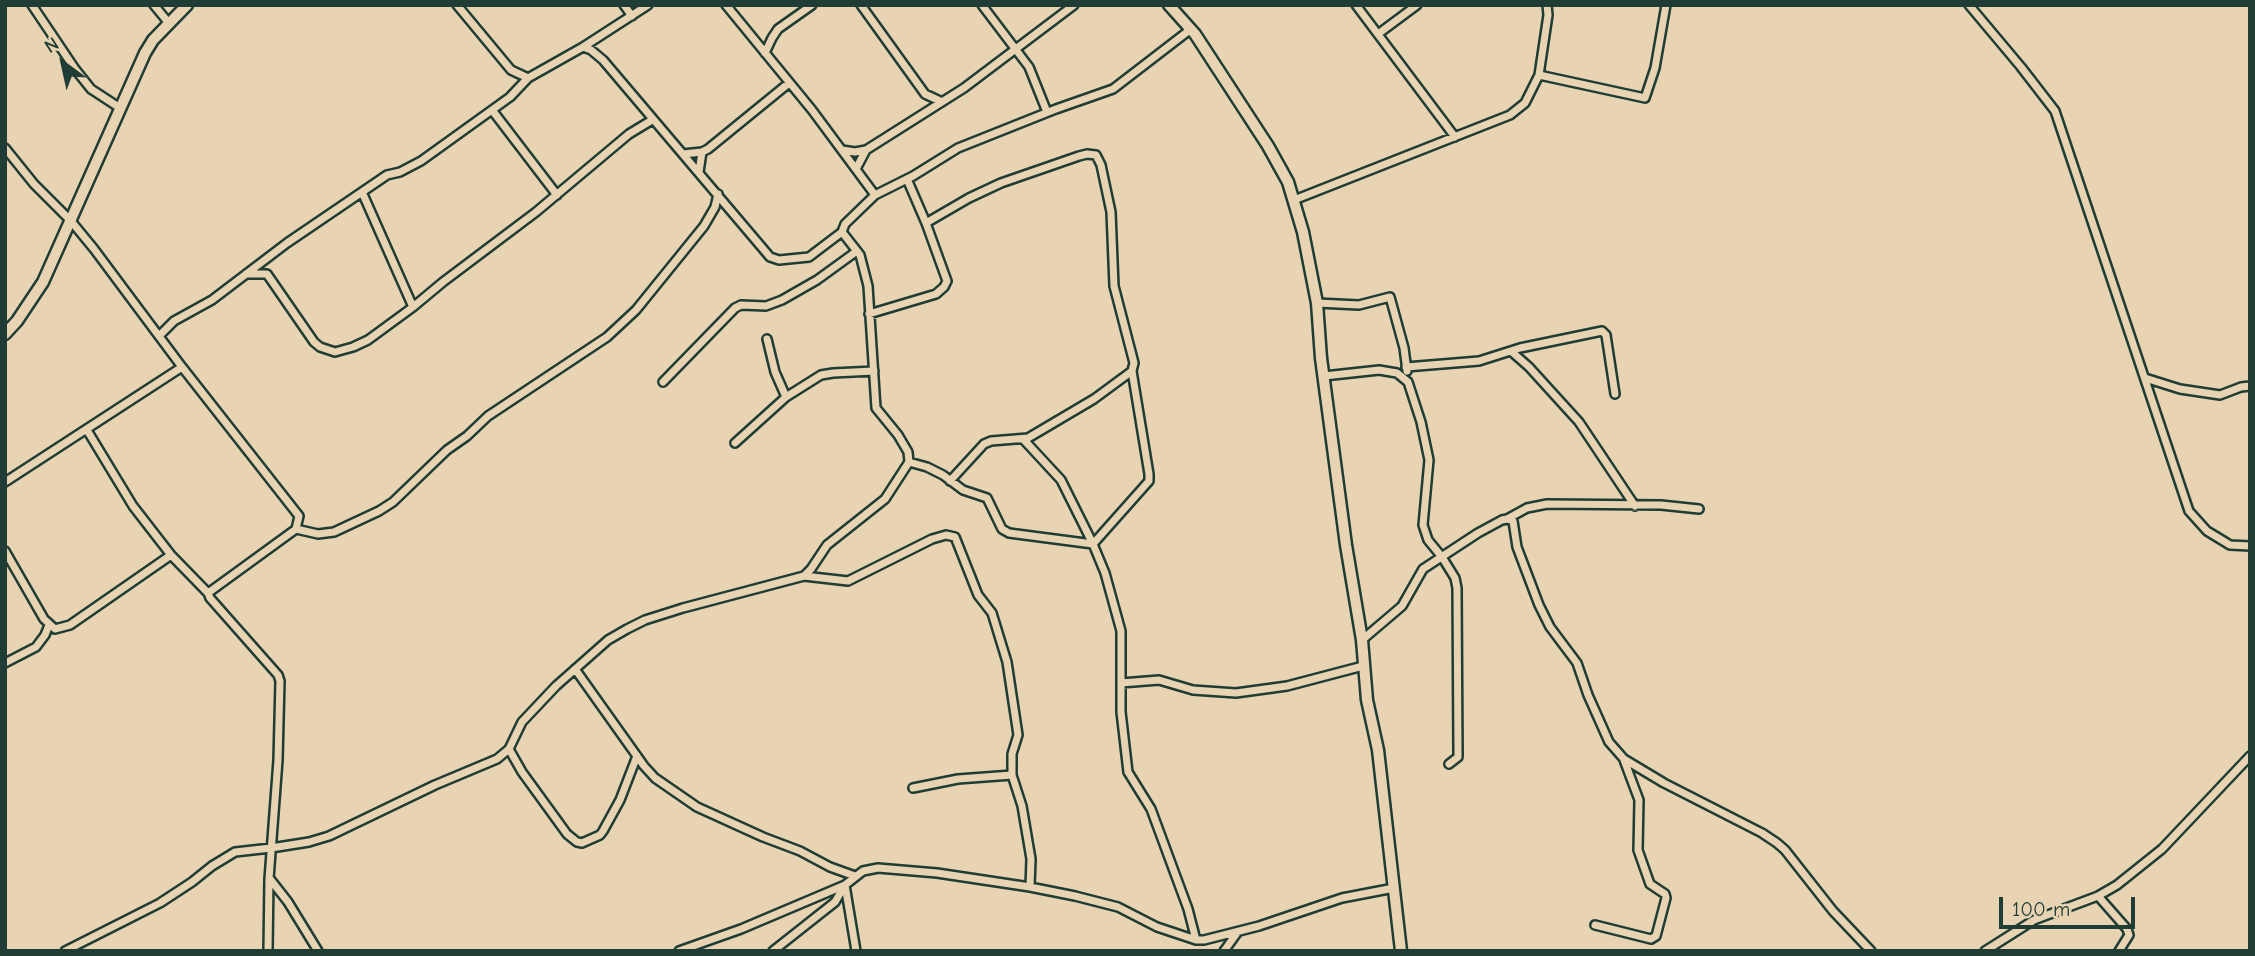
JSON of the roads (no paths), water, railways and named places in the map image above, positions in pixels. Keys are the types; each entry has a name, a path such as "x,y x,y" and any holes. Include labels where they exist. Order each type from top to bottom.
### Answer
{"main road":[{"path":"5,334 43,282 145,53 153,40 187,5"},
{"path":"1169,5 1191,29 1268,146 1294,200 1317,303 1346,545 1362,640 1367,700 1378,750 1401,951"}],"street":[{"path":"32,5 75,69 92,89 120,108"},
{"path":"154,5 169,22"},
{"path":"457,5 512,70 528,78"},
{"path":"624,5 632,16"},
{"path":"160,335 174,321 212,300 287,243 387,175 400,172 421,161 510,97 528,78 583,47 648,5"},
{"path":"726,5 875,195"},
{"path":"765,52 778,29 811,5"},
{"path":"861,5 925,94 942,102"},
{"path":"982,5 1017,49 1033,75 1047,112"},
{"path":"842,150 866,150 942,102 1074,5"},
{"path":"1356,5 1455,137"},
{"path":"1378,34 1417,5"},
{"path":"1294,200 1510,115 1525,103 1539,75 1548,15 1547,5"},
{"path":"1539,75 1645,98 1655,68 1666,5"},
{"path":"1969,5 2054,111 2189,511 2207,531 2230,545 2250,546"},
{"path":"583,47 603,60 770,257 779,260 809,257 842,232 852,215 875,195 958,148 1113,89 1191,29"},
{"path":"683,154 702,152 789,83"},
{"path":"492,110 557,195"},
{"path":"246,274 267,274 314,342 326,350 335,352 368,340 557,195 629,134 652,120"},
{"path":"5,148 34,184 71,221 182,367 297,511 299,520 296,529 208,593"},
{"path":"856,169 866,150"},
{"path":"699,172 702,152"},
{"path":"926,223 1001,183 1079,156 1096,155 1109,201 1114,286 1135,363 1132,371 1149,481 1093,544"},
{"path":"869,314 936,294 947,281 907,179"},
{"path":"362,192 413,307"},
{"path":"296,529 318,534 334,532 379,511 393,502 484,418 607,337 636,310 704,226 715,207 718,194"},
{"path":"804,576 827,545 885,499 909,462 908,452 898,435 876,408 868,286 860,255 842,232"},
{"path":"663,382 734,308 741,305 766,306 782,300 817,280 857,251"},
{"path":"1317,303 1359,305 1390,297 1404,348 1408,382 1428,450 1423,524 1428,540 1455,578 1457,588 1458,757 1449,764"},
{"path":"1406,367 1479,360 1520,348 1602,331 1606,335 1615,394"},
{"path":"768,339 775,372 786,397"},
{"path":"1512,352 1578,422 1635,506"},
{"path":"5,482 182,367"},
{"path":"735,443 786,397 821,376 874,371"},
{"path":"950,481 984,444 994,440 1024,440 1094,399 1132,371"},
{"path":"1324,376 1386,371 1397,373 1408,382"},
{"path":"2145,378 2180,389 2220,395 2250,386"},
{"path":"87,430 120,486 171,555 208,593 278,675 278,760 269,879 268,951"},
{"path":"1024,440 1058,476 1105,573 1121,631 1121,712 1128,772 1151,809 1188,909 1196,940"},
{"path":"909,462 927,467 963,490 987,498 1002,529 1009,533 1093,544"},
{"path":"1362,640 1402,606 1423,569 1478,533 1527,508 1547,503 1661,505 1699,509"},
{"path":"1507,519 1513,521 1517,547 1539,605 1550,627 1574,659 1609,742 1624,759 1777,843 1833,911 1871,951"},
{"path":"65,951 160,903 235,852 309,842 329,836 435,785 492,762 509,749 525,718 556,686 608,640 645,621 683,608 804,576 848,580 932,539 946,535 955,537 978,595 992,614 1007,662 1018,735 1012,754 1012,775 1022,806 1031,859 1030,887"},
{"path":"5,551 49,625 55,629 70,625 171,555"},
{"path":"5,663 36,647 49,625"},
{"path":"1121,683 1159,681 1193,690 1236,693 1287,686 1363,666"},
{"path":"575,669 655,778 696,807 855,876"},
{"path":"509,749 522,772 570,838 582,843 603,831 620,800 637,755"},
{"path":"1985,951 2034,920 2098,896 2117,885 2162,849 2250,756"},
{"path":"1595,925 1648,939 1654,938 1667,898 1650,884 1638,850 1639,800 1624,759"},
{"path":"913,788 958,779 1012,775"},
{"path":"773,951 835,902 845,885 855,876 878,868 937,873 1030,887 1118,907 1157,928 1196,940 1238,932 1342,898 1394,888"},
{"path":"269,879 288,902 318,951"},
{"path":"679,951 741,929 845,885"},
{"path":"845,885 856,951"},
{"path":"2098,896 2127,929 2129,935 2119,951"},
{"path":"1224,951 1238,932"}]}
